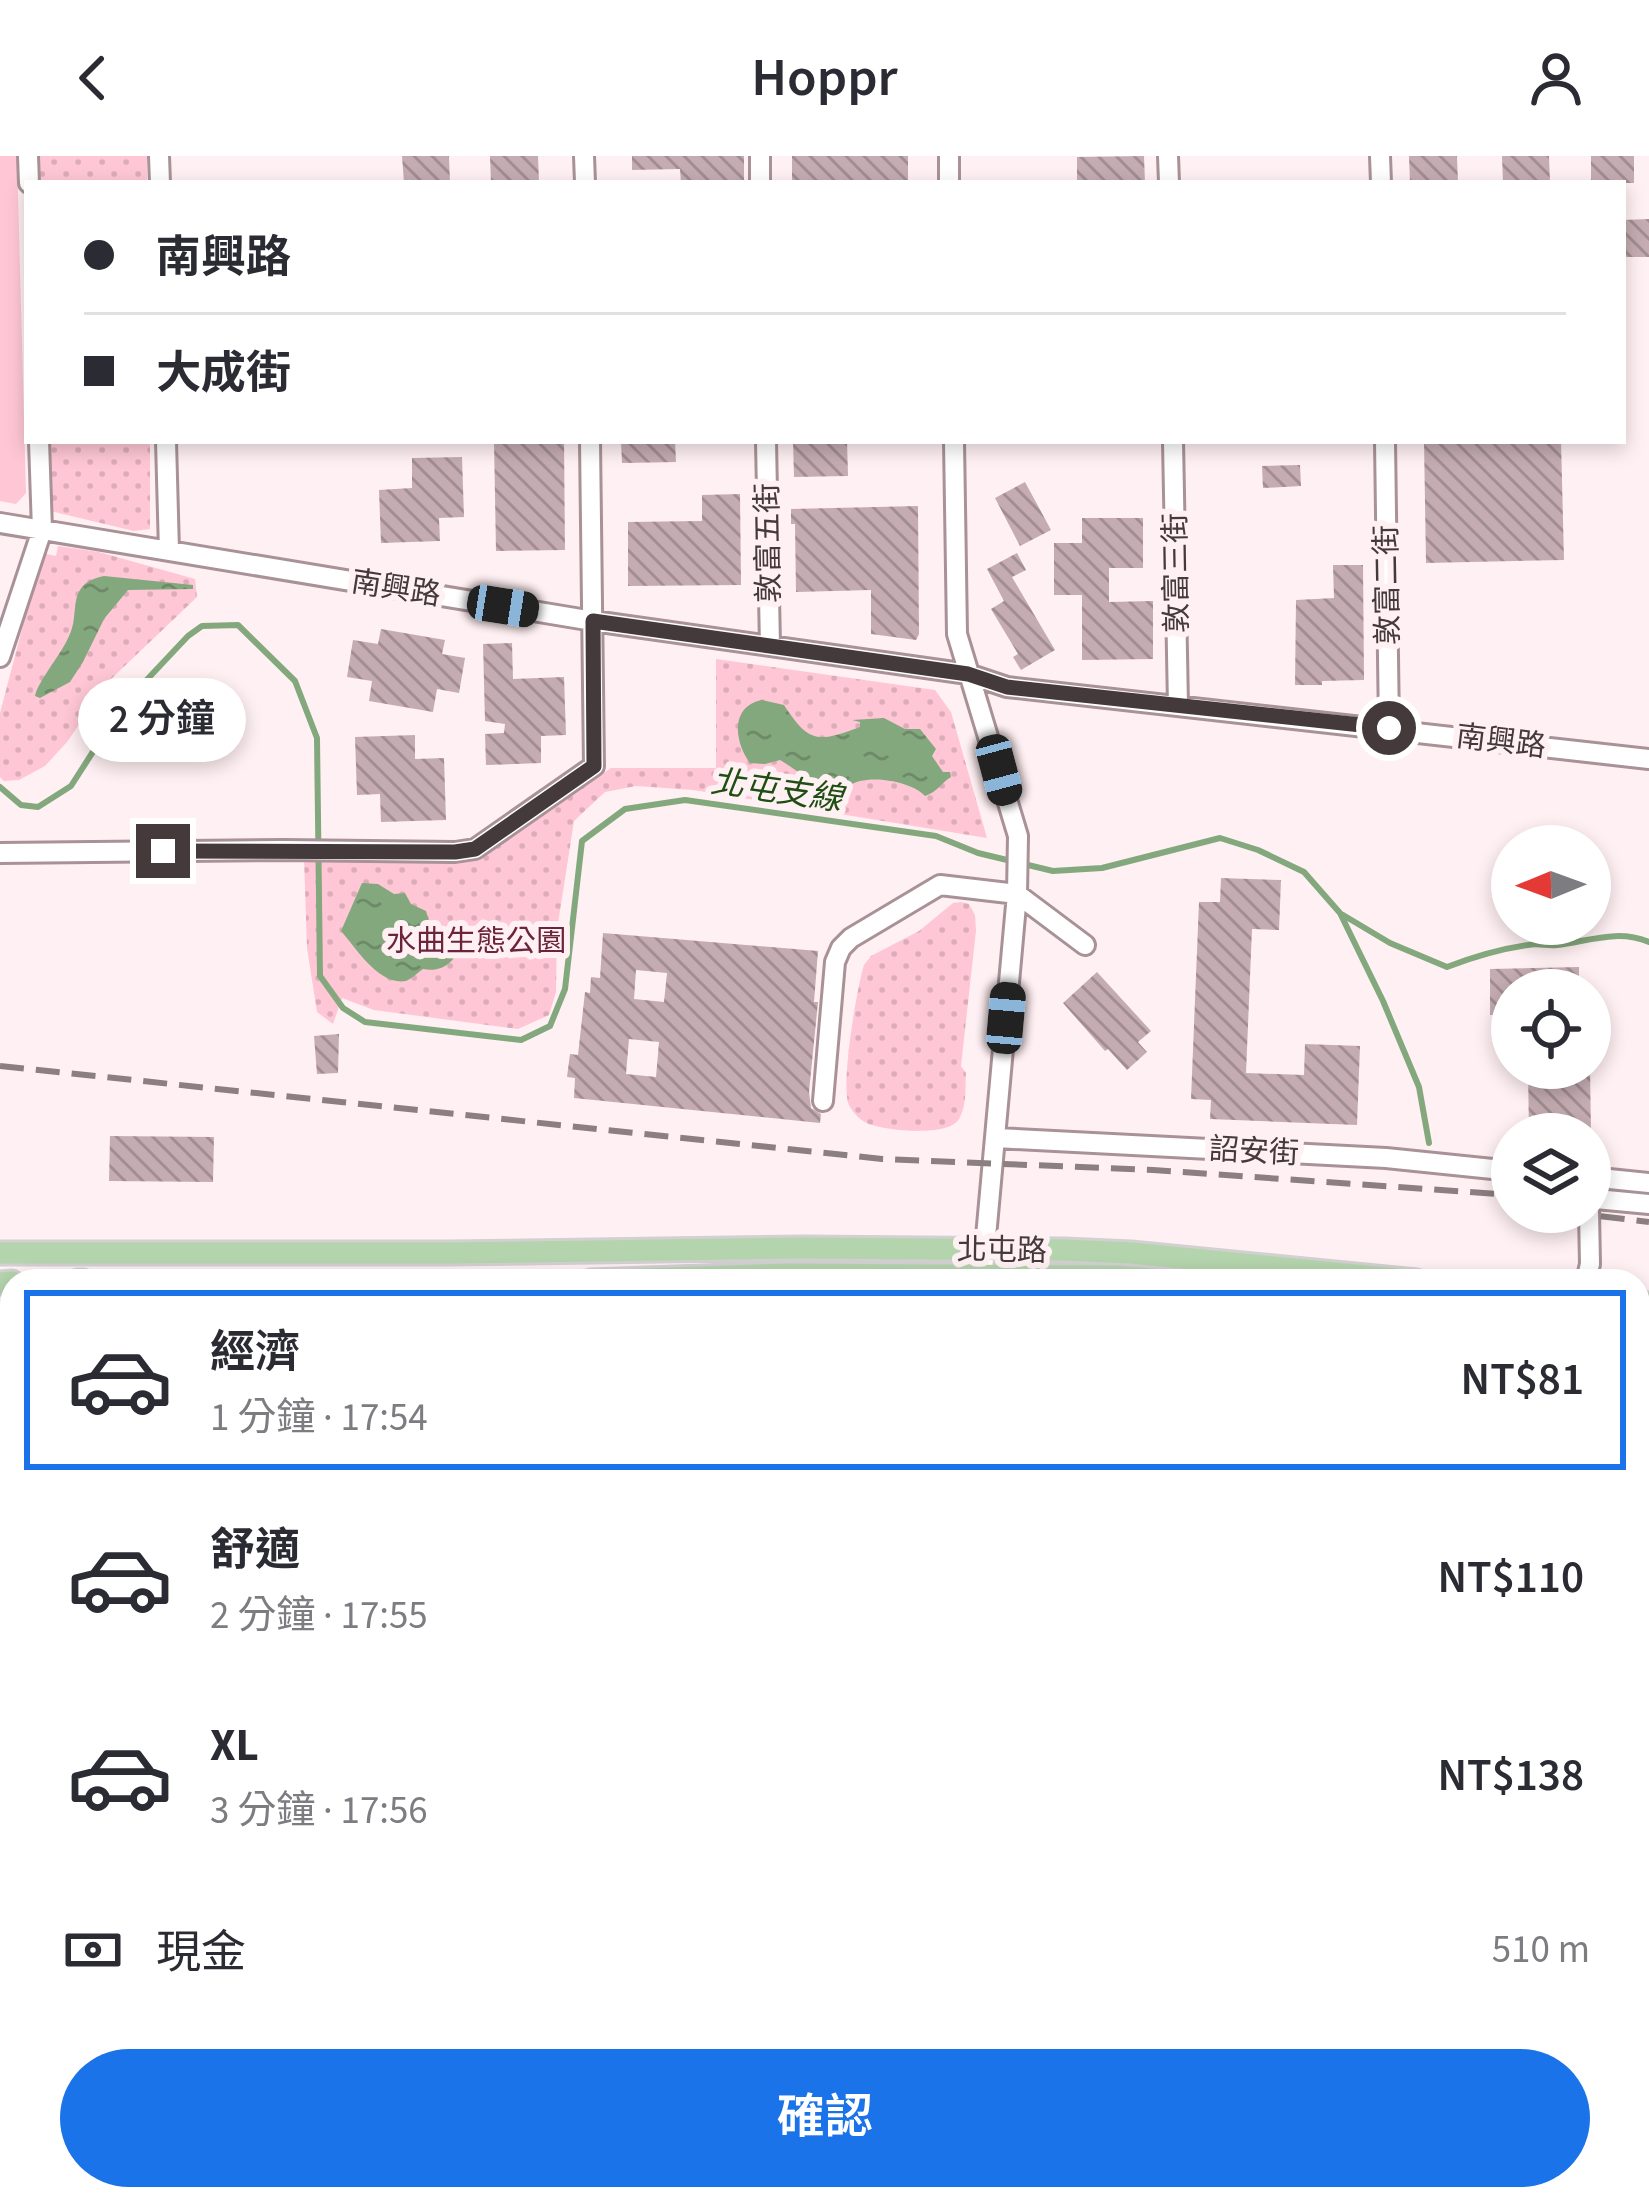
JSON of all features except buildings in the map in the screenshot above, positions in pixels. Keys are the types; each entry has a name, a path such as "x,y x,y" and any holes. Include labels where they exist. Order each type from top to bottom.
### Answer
{"main road":[{"name":"北屯路","path":"0,1252 985,1249 1131,1253 1294,1269"}],"street":[{"path":"0,657 42,530 39,444"},
{"path":"166,444 169,551"},
{"path":"0,853 475,849 594,766 590,444"},
{"name":"敦富五街","path":"766,444 770,646"},
{"path":"954,444 957,634 1018,836 1017,894 983,1269"},
{"name":"敦富三街","path":"1173,444 1178,706"},
{"name":"敦富二街","path":"1385,444 1389,728"},
{"name":"南興路","path":"0,523 593,621 968,674 1007,687 1649,759"},
{"path":"824,1101 835,962 850,938 940,885 1017,894 1085,945"},
{"name":"詔安街","path":"996,1138 1386,1158 1491,1169"},
{"path":"1611,1179 1649,1183"},
{"path":"1611,1200 1649,1204"},
{"path":"1589,1269 1590,1233"},
{"path":"803,1248 803,1269"},
{"path":"78,1251 79,1269"}],"green space":[{"path":"0,156 17,156 26,493 16,504 0,501"},
{"path":"40,156 147,156 147,180 40,180"},
{"path":"45,444 150,444 150,529 134,531 46,510"},
{"path":"58,546 99,552 195,579 197,597 110,680 45,766 19,780 4,781 0,777 0,713 42,553 56,556"},
{"name":"水曲生態公園","path":"716,659 935,690 951,712 987,838 693,790 636,786 605,792 574,821 557,930 556,992 549,1015 518,1029 374,1010 342,998 333,1024 317,1012 307,948 304,858 467,862 611,768 716,768"},
{"path":"961,902 969,904 975,915 976,931 961,1066 966,1073 962,1114 953,1125 931,1130 869,1124 853,1111 847,1094 850,1036 864,965 871,956"}],"water":[{"path":"104,576 193,585 193,589 128,590 104,619 70,682 40,698 35,696 69,637 80,590"},
{"path":"762,700 784,705 800,727 815,736 834,736 860,727 860,722 852,720 884,718 905,729 920,729 936,749 932,756 951,777 925,796 913,787 886,780 832,788 780,760 750,763 738,726 744,709"},
{"path":"362,883 405,893 411,904 426,911 431,928 451,929 462,941 453,960 437,969 423,969 406,981 378,972 341,931"}],"waterway":[{"name":"北屯支線","path":"0,787 21,805 38,807 71,786 123,705 188,636 202,626 238,625 295,681 317,738 320,976 343,1008 365,1022 521,1040 550,1026 565,989 582,841 625,809 685,800 936,836 978,853 1053,871 1102,868 1220,838 1304,872 1340,913 1419,1087 1429,1143"},
{"path":"1343,915 1390,943 1447,967 1532,944 1615,936 1649,942"}],"railway":[{"path":"0,1066 882,1159 1153,1170 1491,1194"},
{"path":"1611,1217 1649,1222"}],"route":[{"path":"163,851 475,849 594,766 593,621 968,674 1007,687 1389,728"}]}
